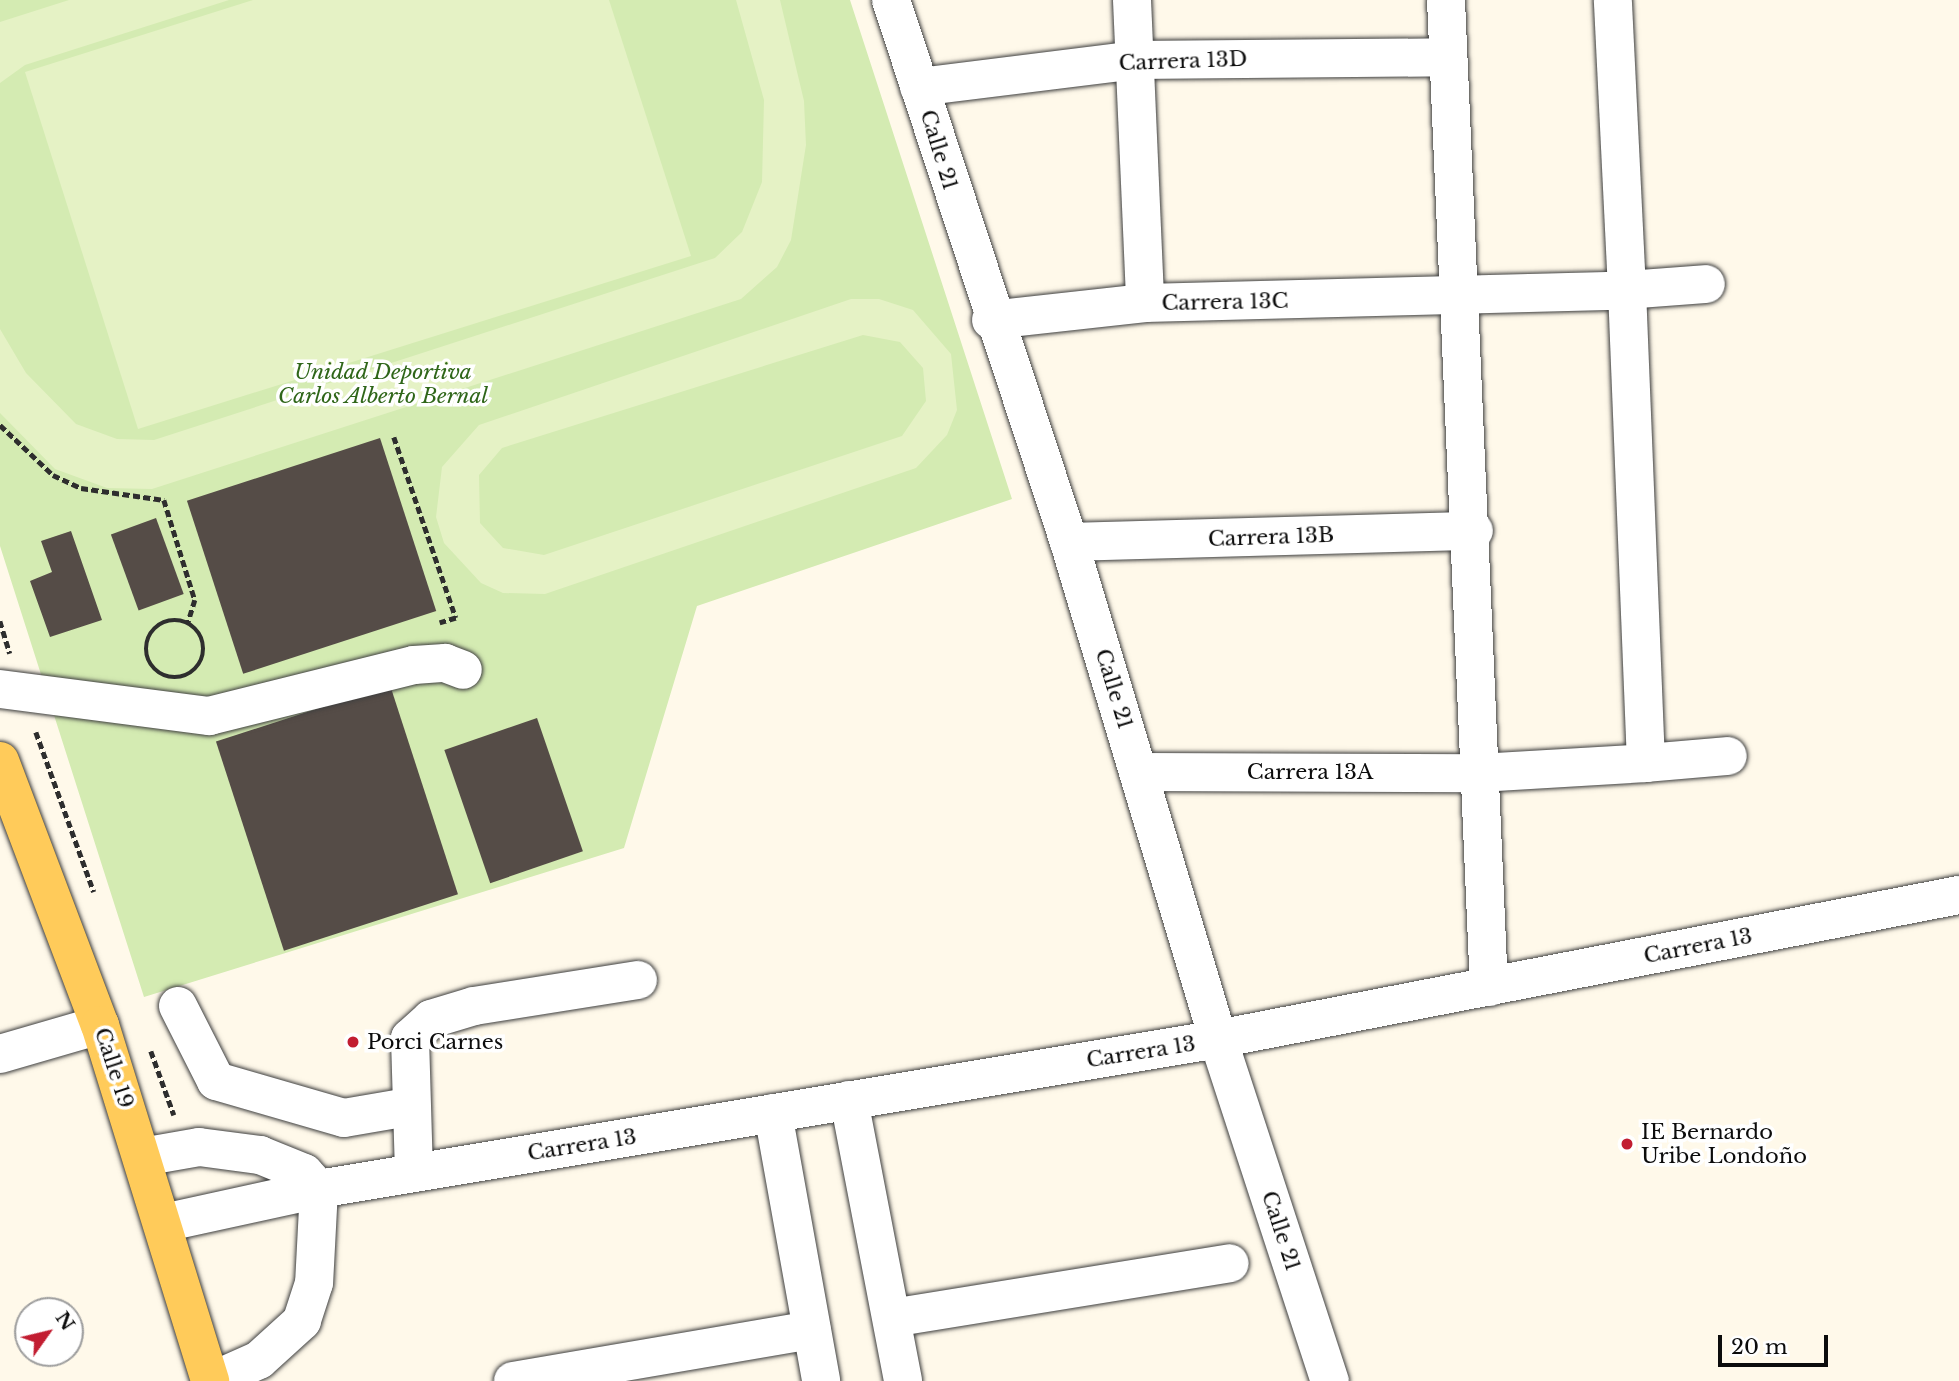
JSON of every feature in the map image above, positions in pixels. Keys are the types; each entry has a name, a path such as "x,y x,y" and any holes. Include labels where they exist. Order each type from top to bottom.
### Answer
{"main road":[{"name":"Calle 19","path":"0,761 100,1025 211,1381"}],"street":[{"name":"Calle 21","path":"891,0 991,320 1069,542 1218,1039 1330,1381"},
{"path":"1132,0 1145,303"},
{"path":"1446,0 1459,297 1474,531 1479,773 1489,987"},
{"path":"1613,0 1646,763"},
{"name":"Carrera 13D","path":"919,87 1135,60 1448,57"},
{"name":"Carrera 13C","path":"991,320 1145,303 1459,297 1706,284"},
{"name":"Carrera 13B","path":"1069,542 1474,531"},
{"path":"11,691 209,716 414,665 445,663 463,670"},
{"name":"Carrera 13A","path":"1140,772 1479,773 1728,756"},
{"name":"Carrera 13","path":"163,1223 319,1189 1218,1039 1959,895"},
{"path":"414,1173 408,1107 410,1038 431,1019 474,1006 638,980"},
{"path":"178,1006 216,1082 344,1118 408,1107"},
{"path":"0,1054 100,1025"},
{"path":"849,1100 902,1381"},
{"path":"773,1113 821,1381"},
{"path":"142,1157 186,1149 260,1155 304,1173 319,1189 314,1283 302,1321 259,1360 211,1381"},
{"path":"892,1318 1230,1263"},
{"path":"513,1381 812,1330"}],"path":[{"path":"0,425 53,475 81,488 164,500 195,600 188,623"},
{"path":"394,437 456,618 430,626"},
{"path":"0,621 11,691 97,902"},
{"path":"163,622 188,623 201,635 201,661 182,677 165,676 151,666 146,641 163,622"},
{"path":"149,1045 186,1149"}],"green space":[{"name":"Unidad Deportiva Carlos Alberto Bernal","path":"0,0 850,0 1012,499 697,606 624,848 144,997 0,546"},
{"path":"69,0 229,0 25,65 0,83 0,22"},
{"path":"253,0 609,0 691,256 138,429 25,72"},
{"path":"736,0 780,0 804,101 806,145 791,240 777,267 741,299 152,489 107,488 55,469 0,413 0,329 26,373 76,424 117,439 154,440 715,258 742,232 762,182 764,100"},
{"path":"851,299 879,299 913,310 951,354 957,410 947,435 916,468 545,594 503,593 481,583 444,543 436,517 442,467 479,425","holes":["863,335 900,342 923,368 926,401 902,436 544,555 503,548 480,523 479,475 502,448"]}],"building":[{"path":"380,438 436,611 243,674 187,501"},
{"path":"156,518 184,594 139,611 111,534"},
{"path":"71,531 102,620 50,637 30,581 52,572 41,541"},
{"path":"390,685 458,894 284,951 216,742"},
{"path":"537,718 583,851 490,883 444,750"}],"place":[{"name":"Porci Carnes","path":"353,1042"},
{"name":"IE Bernardo Uribe Londoño","path":"1627,1144"}]}
